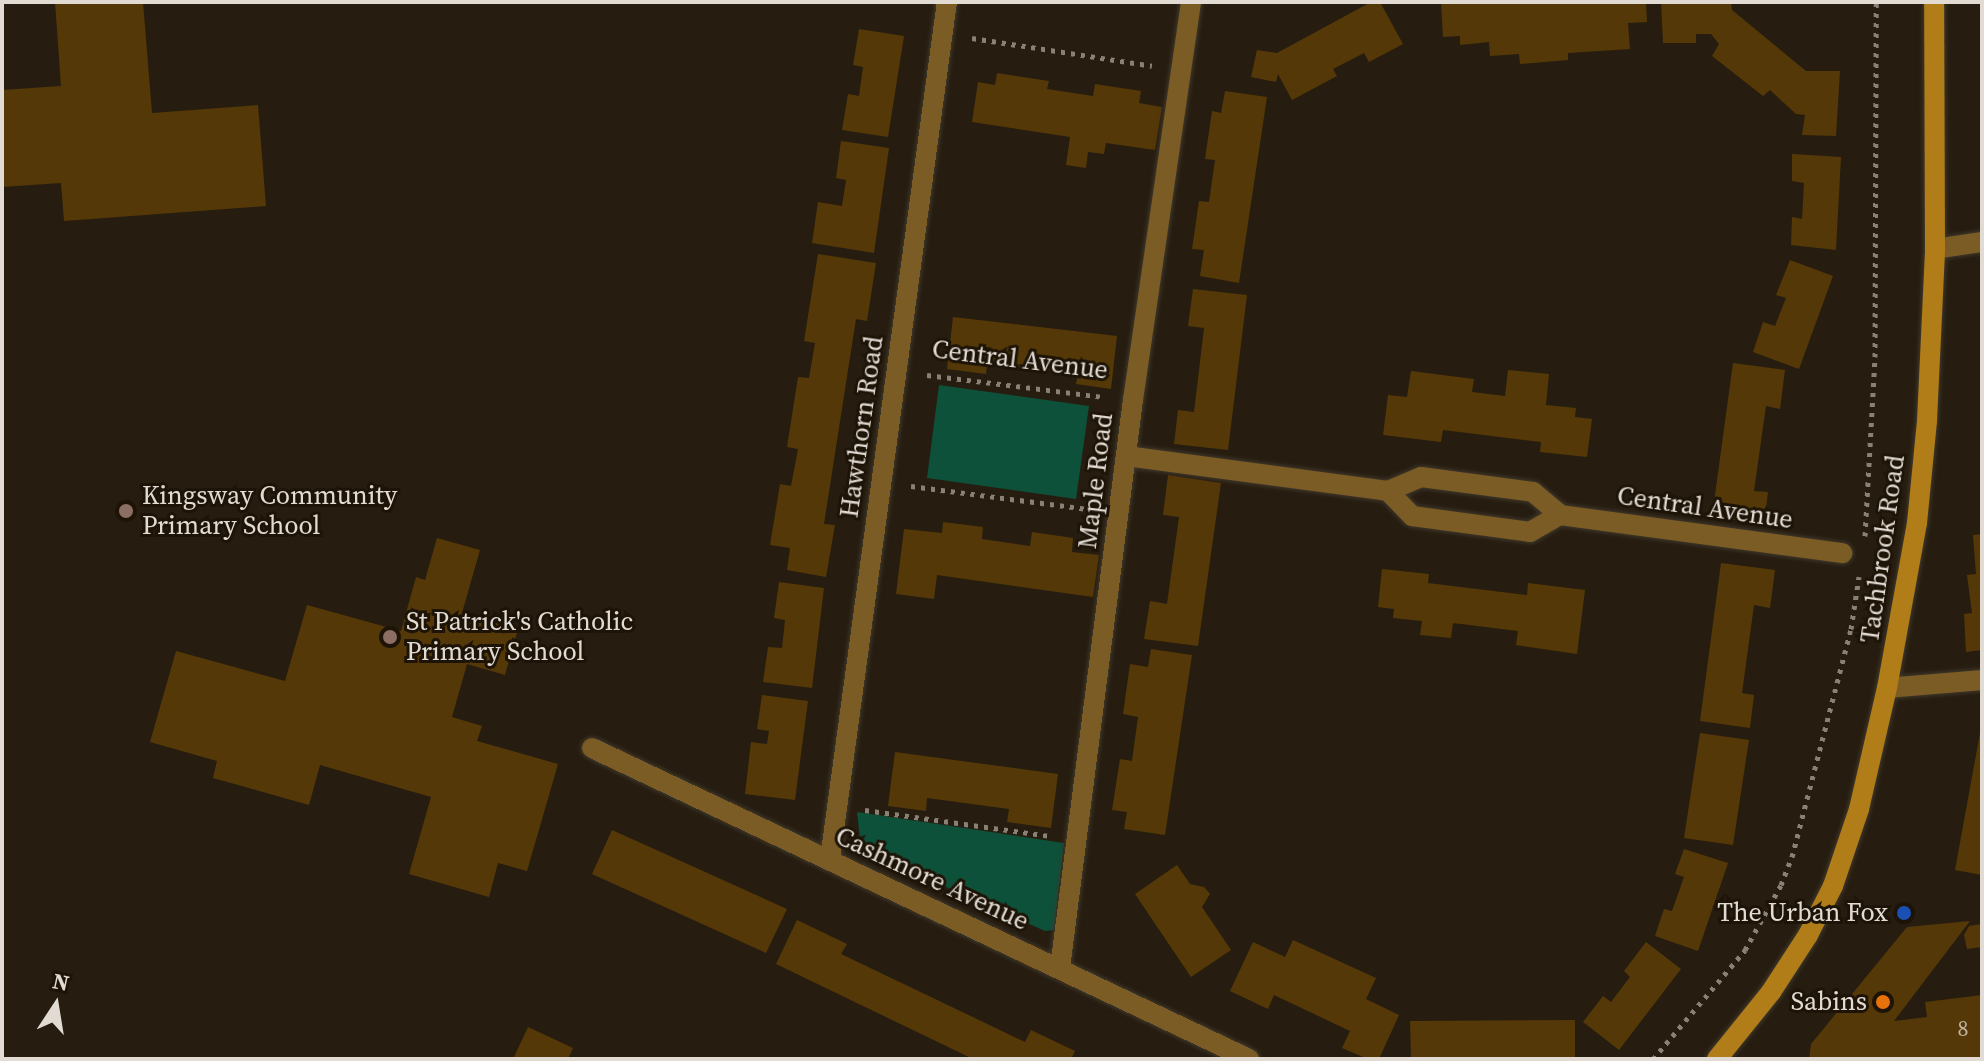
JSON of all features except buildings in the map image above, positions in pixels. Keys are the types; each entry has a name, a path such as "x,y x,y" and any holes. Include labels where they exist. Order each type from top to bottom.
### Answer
{"main road":[{"name":"Tachbrook Road","path":"1717,1059 1771,992 1808,935 1833,886 1859,809 1887,688 1917,523 1927,413 1935,249 1934,2"}],"street":[{"name":"Hawthorn Road","path":"830,859 947,2"},
{"name":"Maple Road","path":"1060,968 1126,456 1191,2"},
{"path":"1935,249 1982,242"},
{"name":"Central Avenue","path":"1126,456 1388,491 1421,477 1533,492 1560,515 1842,553"},
{"path":"1388,491 1412,516 1530,532 1560,515"},
{"path":"1887,688 1982,680"},
{"name":"Cashmore Avenue","path":"592,748 1249,1059"}],"path":[{"path":"1865,535 1876,330 1876,2"},
{"path":"960,36 1167,69"},
{"name":"Central Avenue","path":"925,375 1108,397"},
{"path":"910,486 1093,510"},
{"path":"1653,1059 1745,950 1781,885 1792,857 1851,629 1859,576"},
{"path":"852,808 1063,838"}],"green space":[{"path":"939,385 1089,406 1076,499 927,478"},
{"path":"857,812 1064,843 1054,930 1045,931 879,857 860,839"}],"place":[{"name":"Kingsway Community Primary School","path":"126,511"},
{"name":"St Patrick's Catholic Primary School","path":"390,637"},
{"name":"The Urban Fox","path":"1904,913"},
{"name":"Sabins","path":"1883,1002"}]}
